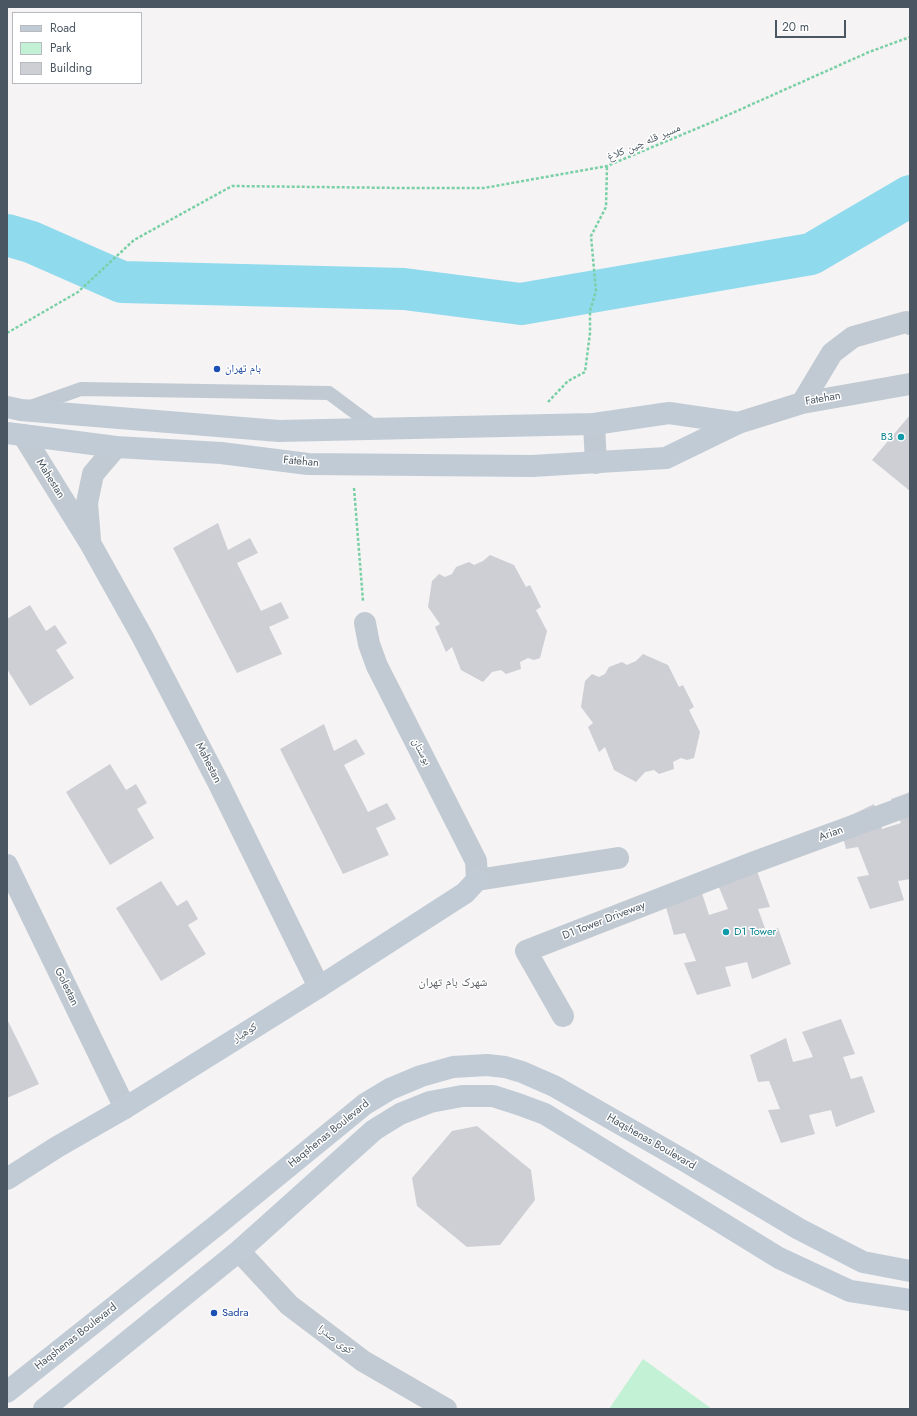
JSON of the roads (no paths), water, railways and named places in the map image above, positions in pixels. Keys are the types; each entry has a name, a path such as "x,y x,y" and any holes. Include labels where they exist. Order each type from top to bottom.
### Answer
{"main road":[{"name":"Fatehan","path":"14,409 279,430 594,424 669,413 738,423"},
{"name":"Fatehan","path":"15,434 116,447 221,453 308,464 532,466 666,458 738,423"},
{"name":"کوهیار","path":"7,1179 318,987 465,893 477,880"},
{"name":"Haqshenas Boulevard","path":"7,1392 217,1225 365,1104 390,1089 421,1076 453,1067 487,1065 505,1067 522,1072 554,1086 685,1161 799,1229 862,1262 910,1271"},
{"path":"44,1409 239,1252 374,1130 400,1114 436,1101 462,1096 493,1096 545,1114 779,1258 850,1291 910,1300"},
{"path":"217,1225 239,1252"}],"street":[{"path":"802,403 832,353 853,337 906,322 910,324"},
{"name":"Fatehan","path":"738,423 802,403 910,384"},
{"path":"594,424 596,463"},
{"name":"Mahestan","path":"15,434 90,543 142,636 218,782 318,987"},
{"name":"Mahestan","path":"90,543 87,503 93,474 116,447"},
{"name":"بوستان","path":"365,623 369,644 377,666 476,861 477,880"},
{"name":"Arian","path":"752,862 910,805"},
{"path":"477,880 618,858"},
{"name":"D1 Tower Driveway","path":"563,1016 526,951 752,862"},
{"name":"Golestan","path":"7,865 124,1108"},
{"name":"کوی صدرا","path":"239,1252 295,1310 363,1361 446,1409"}],"lane":[{"path":"14,409 81,389 329,392 376,428"}],"waterway":[{"path":"7,235 31,242 122,282 404,289 521,304 811,254 910,196"}],"place":[{"name":"بام تهران","path":"217,369"},
{"name":"B3","path":"901,437"},
{"name":"D1 Tower","path":"726,932"},
{"name":"Sadra","path":"214,1313"}],"district":[{"name":"شهرک بام تهران","path":"453,983"}]}
